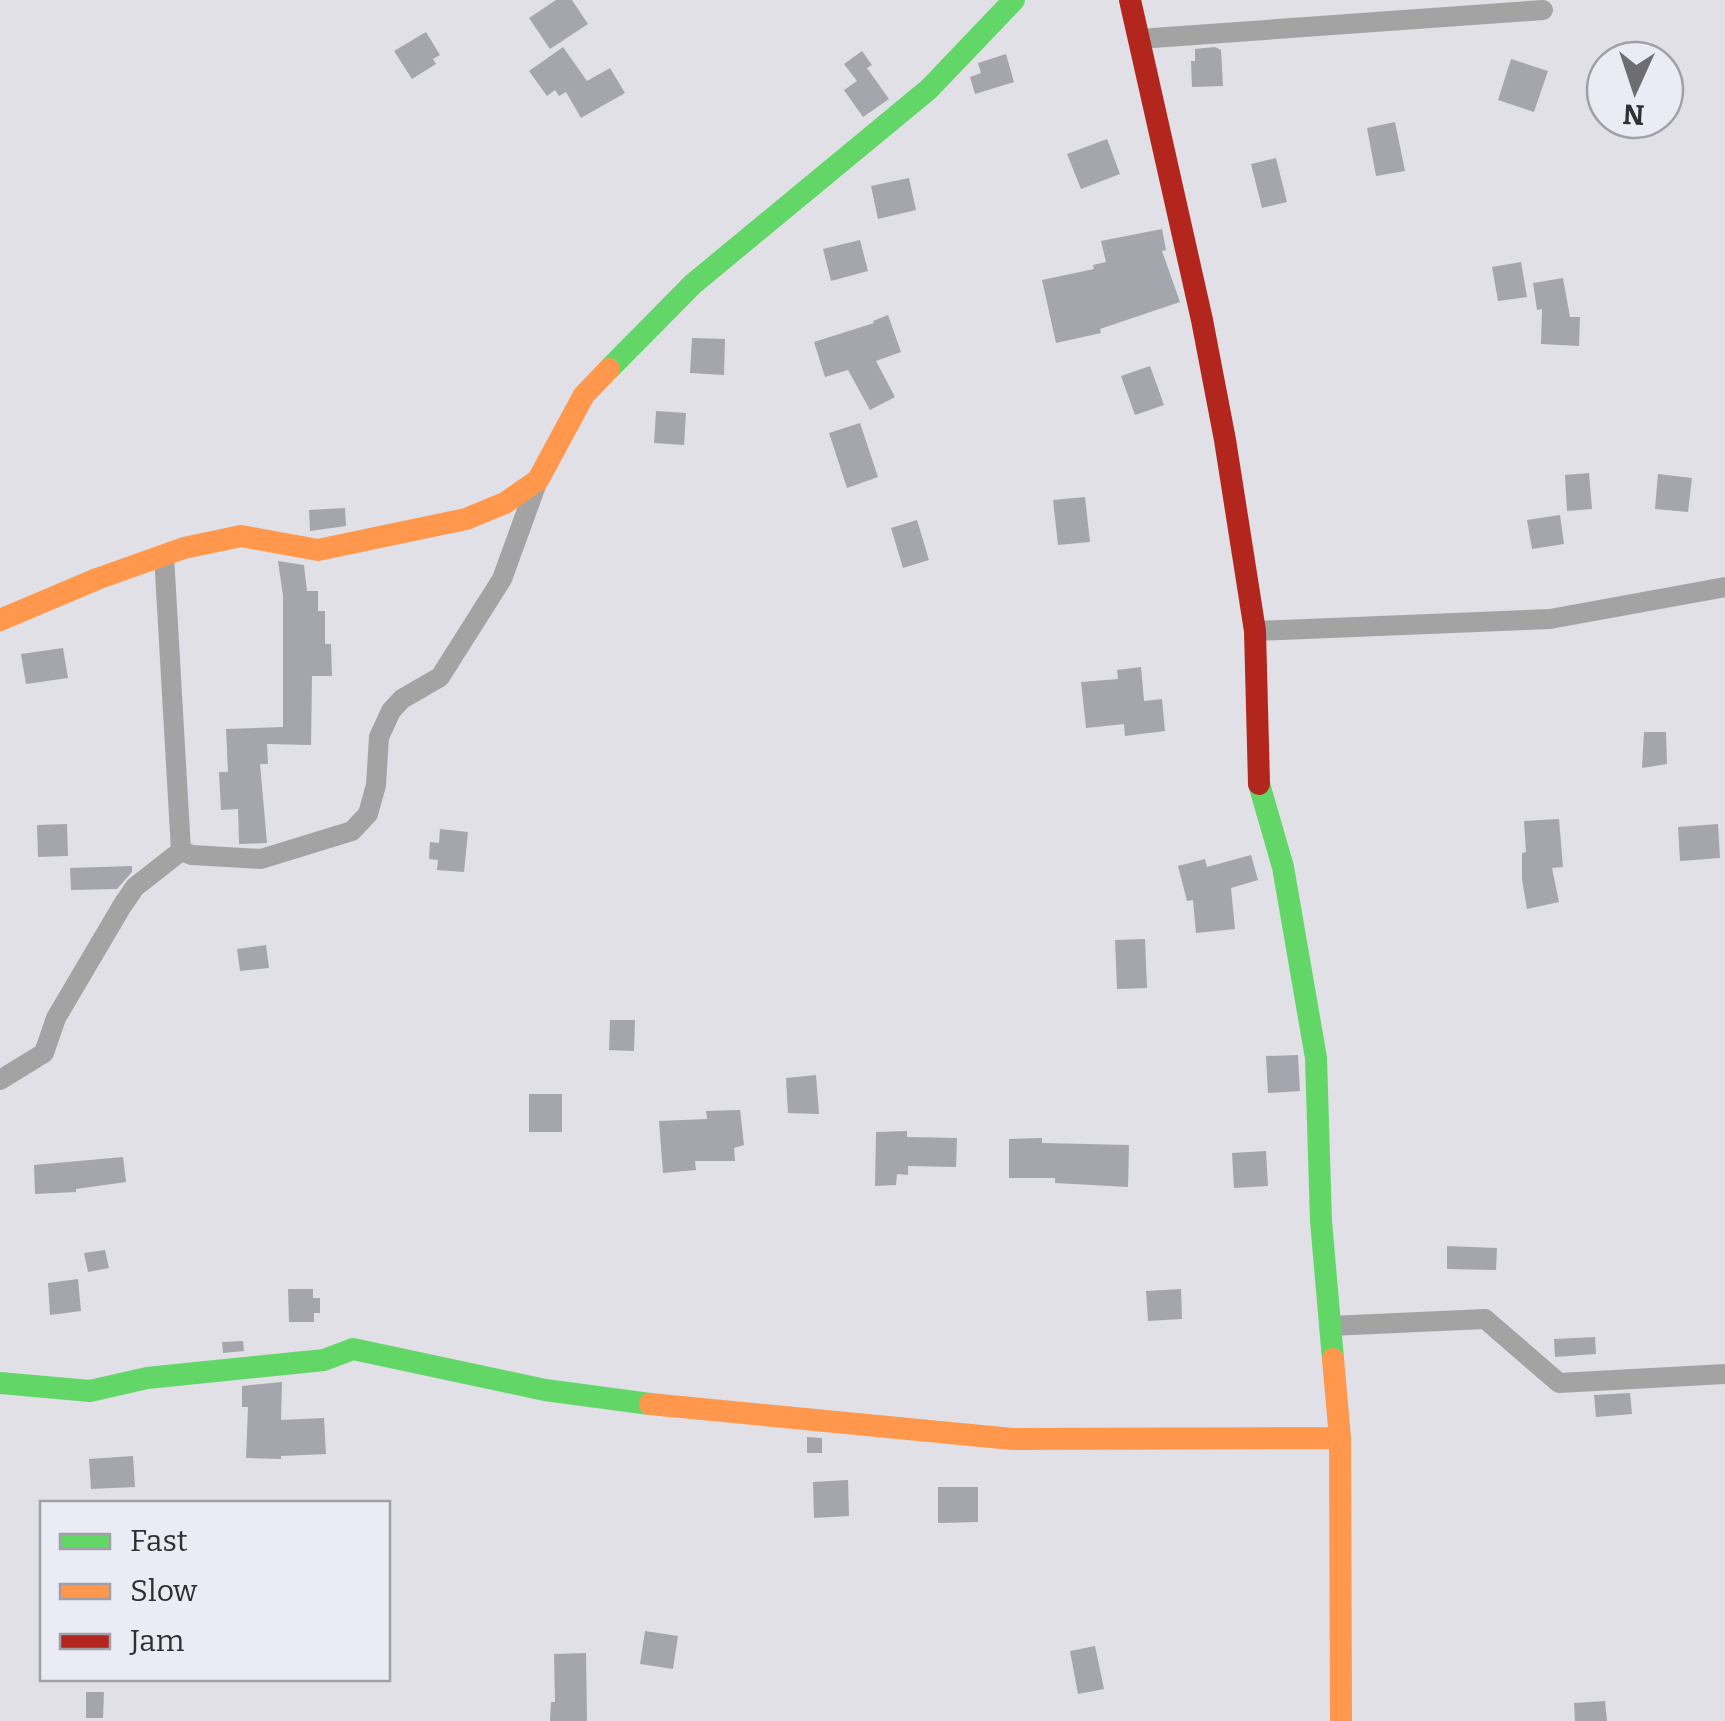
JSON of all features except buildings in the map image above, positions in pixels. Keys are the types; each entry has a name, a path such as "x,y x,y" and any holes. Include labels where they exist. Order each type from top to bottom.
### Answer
{"street":[{"path":"181,851 261,859 352,830 368,814 376,786 379,736 402,699 440,678 502,580 538,480 584,395 693,284 929,89 1014,0"},
{"path":"1130,0 1225,440 1254,631 1259,786 1283,866 1316,1058 1321,1220 1340,1438 1341,1721"},
{"path":"1138,39 1543,10"},
{"path":"0,620 164,555 241,536 318,550 466,518 505,503 538,480"},
{"path":"164,555 181,851"},
{"path":"1254,631 1550,619 1725,586"},
{"path":"0,1080 44,1053 56,1018 122,906 135,887 181,851"},
{"path":"1330,1326 1485,1320 1559,1382 1725,1374"},
{"path":"0,1383 90,1391 147,1378 324,1360 353,1349 546,1390 656,1405 1012,1439 1340,1438"}],"traffic: fast":[{"path":"609,369 693,284 929,89 1014,0"},
{"path":"1259,784 1283,867 1316,1058 1321,1221 1333,1359"},
{"path":"0,1383 90,1391 147,1378 324,1360 353,1349 545,1390 650,1404"}],"traffic: slow":[{"path":"0,620 184,548 241,536 318,550 466,519 505,503 538,480 584,395 609,369"},
{"path":"1333,1359 1340,1438 1341,1721"},
{"path":"650,1404 1012,1439 1340,1438"}],"traffic: jam":[{"path":"1130,0 1225,440 1255,631 1259,784"}]}
